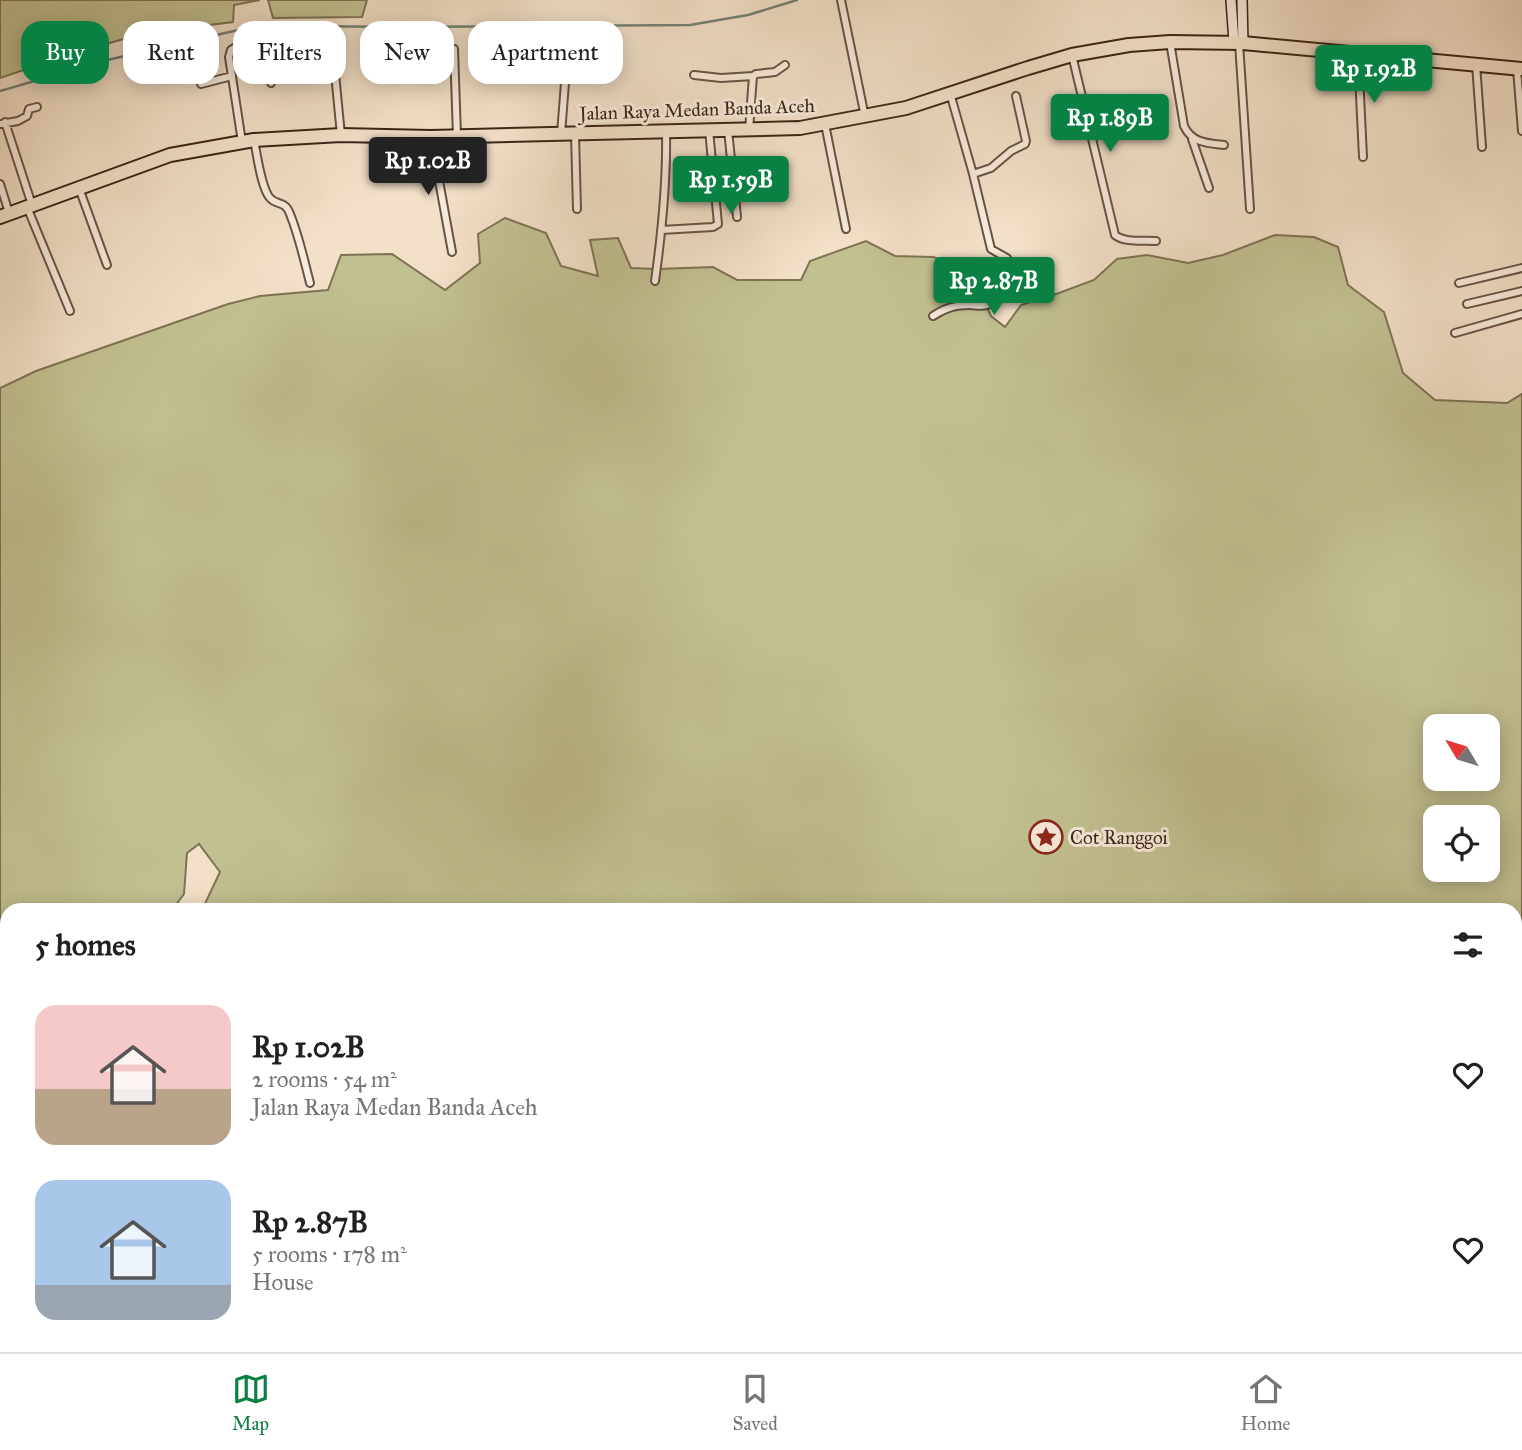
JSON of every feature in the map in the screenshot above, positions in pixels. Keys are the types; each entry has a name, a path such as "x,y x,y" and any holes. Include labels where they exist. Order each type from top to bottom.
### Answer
{"highway":[{"name":"Jalan Raya Medan Banda Aceh","path":"4,215 170,155 248,141 341,135 431,137 800,128 906,108 1072,55 1129,45 1170,42 1239,43 1520,69"}],"street":[{"path":"1231,0 1239,43 1250,209"},
{"path":"1239,43 1242,0"},
{"path":"841,3 865,117"},
{"path":"1170,42 1184,126 1192,139 1209,188"},
{"path":"233,49 229,57 248,141 267,194 272,200 283,205 290,214 310,283"},
{"path":"454,49 457,136"},
{"path":"1358,54 1363,157"},
{"path":"1072,55 1115,235 1119,239 1156,241"},
{"path":"1476,64 1482,147"},
{"path":"694,75 722,78 753,76 775,72 785,65"},
{"path":"1520,69 1522,131"},
{"path":"219,79 232,75"},
{"path":"749,130 753,76"},
{"path":"336,84 341,135"},
{"path":"561,134 565,84"},
{"path":"933,316 953,306 988,305 999,296 1008,278 1007,258 991,249 950,93"},
{"path":"973,174 991,168 1011,151 1026,144 1016,96"},
{"path":"37,107 29,109 27,116 23,118 2,123 70,311"},
{"path":"825,124 846,229"},
{"path":"655,281 667,174 666,130"},
{"path":"661,230 713,227 718,224 709,130"},
{"path":"727,130 737,217"},
{"path":"575,133 577,209"},
{"path":"431,137 452,253"},
{"path":"1192,139 1224,145"},
{"path":"0,184 4,215"},
{"path":"79,188 107,265"},
{"path":"1459,283 1522,268"},
{"path":"1467,304 1522,290"},
{"path":"1455,333 1522,314"}],"shaded area":[{"path":"0,0 260,0 234,5 233,22 123,21 123,39 109,43 109,21 21,21 21,71 0,78"},
{"path":"268,0 367,0 362,17 273,18"},
{"path":"505,218 546,233 561,266 598,276 590,240 618,238 631,268 713,267 737,280 801,280 810,261 866,241 895,256 933,257 962,266 979,290 991,316 1005,327 1021,305 1094,280 1117,259 1147,255 1188,263 1223,255 1275,235 1314,237 1338,247 1348,285 1384,312 1403,373 1435,400 1507,403 1522,394 1522,903 205,903 220,872 199,844 187,853 184,894 177,903 0,903 0,388 36,371 228,304 260,296 328,290 341,255 392,254 445,290 480,263 478,234"}],"waterway":[{"path":"0,91 103,61 247,28 690,25 748,15 797,0"}],"place":[{"name":"Cot Ranggoi","path":"1046,837"}]}
